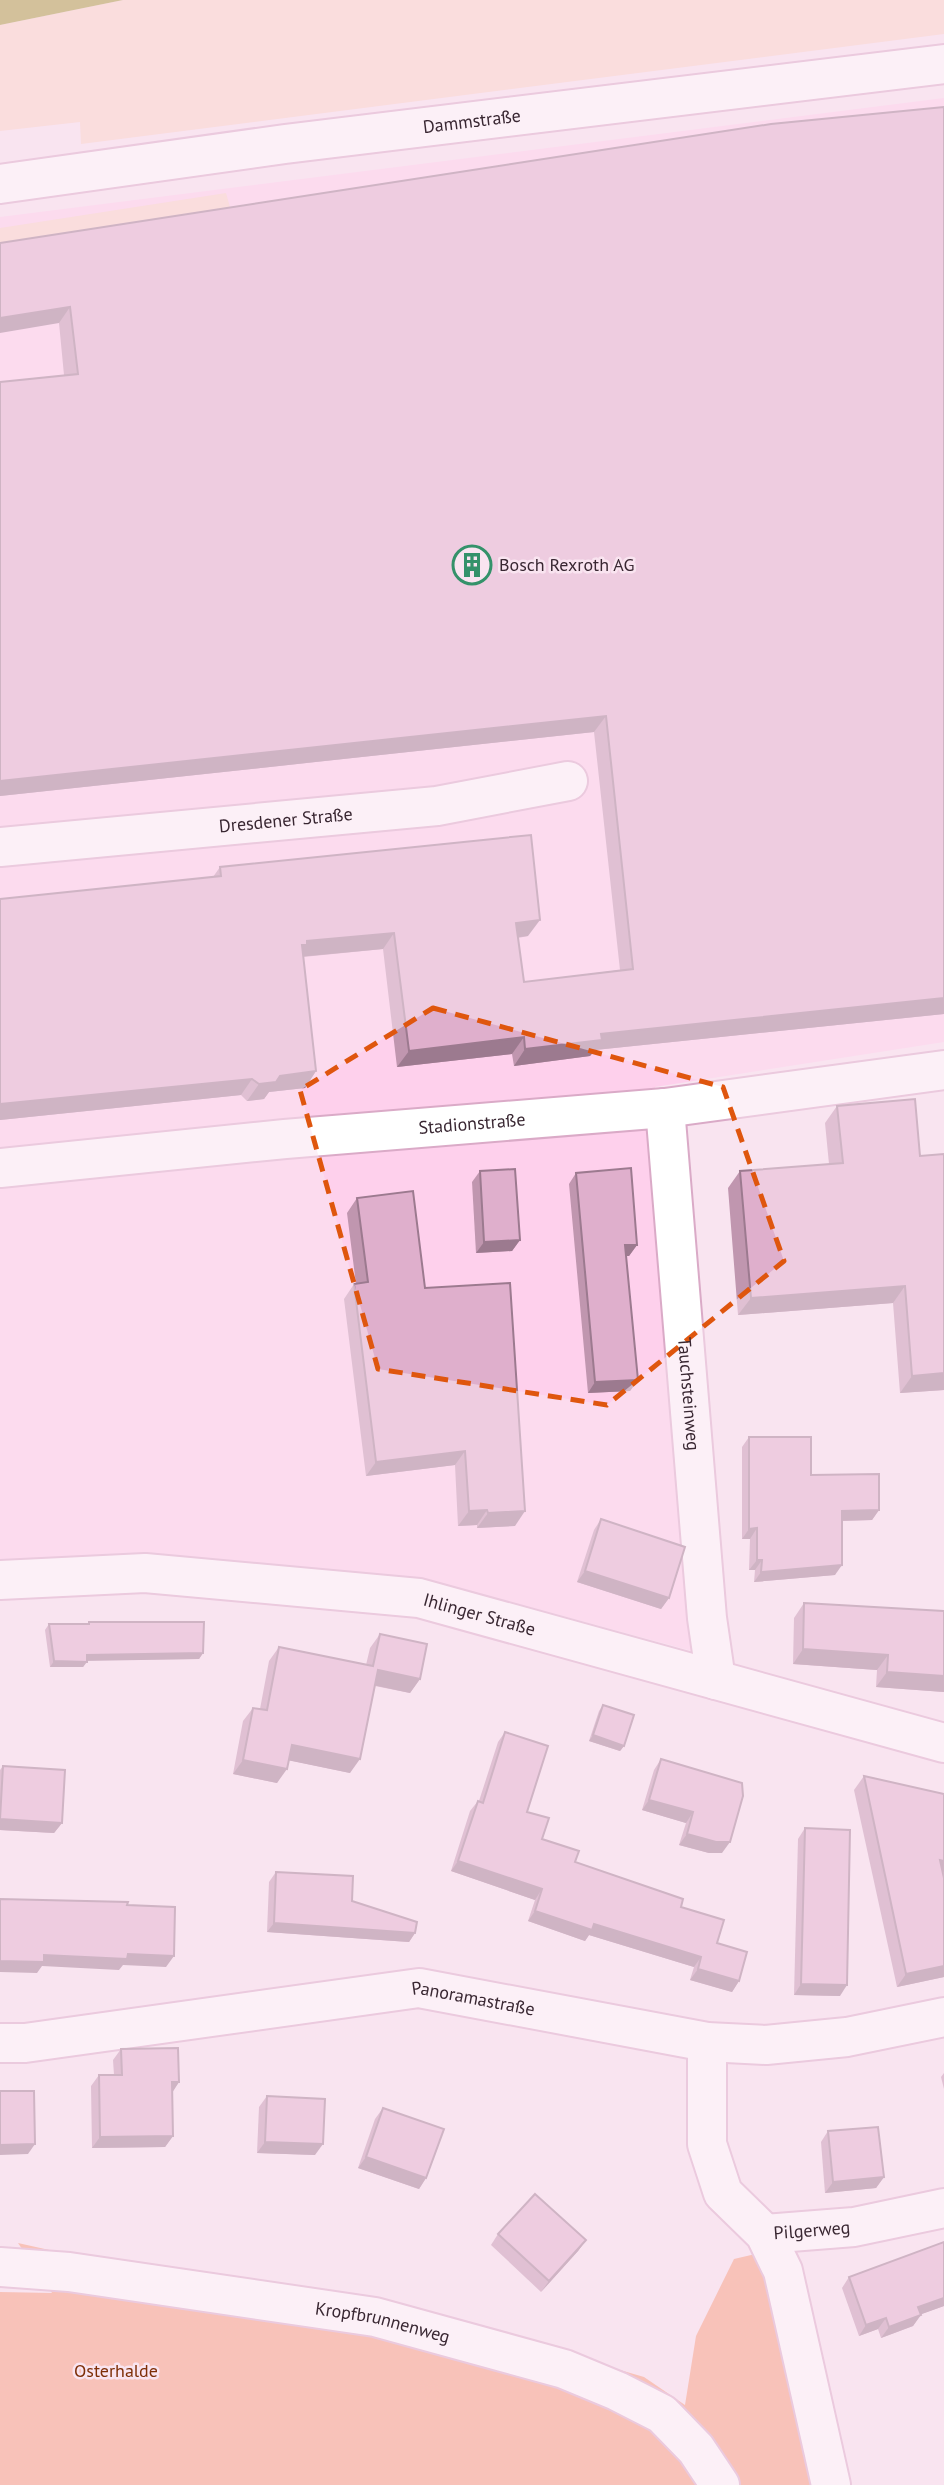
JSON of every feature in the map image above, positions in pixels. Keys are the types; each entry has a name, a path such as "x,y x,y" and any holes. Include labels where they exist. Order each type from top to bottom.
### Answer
{"street":[{"name":"Dammstraße","path":"0,184 285,144 944,64"},
{"name":"Dresdener Straße","path":"0,847 436,806 568,781"},
{"name":"Stadionstraße","path":"0,1168 285,1139 665,1108 944,1069"},
{"name":"Tauchsteinweg","path":"665,1108 707,1618 716,1680"},
{"name":"Ihlinger Straße","path":"0,1580 145,1573 419,1598 944,1743"},
{"name":"Panoramastraße","path":"0,2043 25,2043 419,1988 708,2042 766,2045 847,2037 944,2017"},
{"name":"Pilgerweg","path":"708,2042 707,2144 723,2193 765,2234 854,2227 944,2208"},
{"path":"765,2234 783,2271 831,2485"},
{"name":"Kropfbrunnenweg","path":"0,2267 69,2272 375,2317 564,2369 617,2391 662,2414 696,2449 720,2485"}],"highlighted area":[{"path":"433,1008 723,1087 784,1261 607,1405 378,1369 300,1090"}],"shaded area":[{"path":"0,0 123,0 0,25"},
{"path":"123,0 944,0 944,34 81,144 80,122 0,131 0,25"},
{"path":"944,98 944,1042 655,1087 696,1652 422,1578 142,1556 0,1561 0,217"},
{"path":"226,193 232,214 0,253 0,228"}],"green space":[{"name":"Osterhalde","path":"18,2243 143,2271 435,2316 644,2377 685,2405 696,2336 734,2259 794,2245 847,2485 0,2485 0,2292 52,2293"}],"building":[{"name":"Bosch Rexroth AG","path":"944,107 944,998 601,1034 602,1040 525,1049 524,1037 409,1051 394,933 307,941 307,945 302,945 316,1071 280,1076 276,1082 259,1084 252,1079 0,1104 0,899 221,876 220,867 531,835 540,920 516,923 524,982 633,969 606,716 0,781 0,382 78,374 70,307 0,318 0,243 771,124"},
{"path":"915,1099 920,1156 944,1154 944,1373 912,1376 905,1286 751,1298 740,1171 843,1163 837,1106"},
{"path":"631,1168 637,1245 625,1245 638,1380 595,1382 576,1173"},
{"path":"515,1169 520,1240 484,1242 480,1171"},
{"path":"413,1191 425,1288 510,1283 525,1511 469,1511 465,1451 376,1462 354,1284 368,1282 357,1198"},
{"path":"749,1437 811,1437 811,1475 879,1474 879,1510 842,1511 842,1565 761,1572 762,1560 757,1560 757,1528 749,1529"},
{"path":"601,1519 685,1547 669,1598 585,1571"},
{"path":"804,1603 944,1611 944,1676 887,1672 888,1655 803,1649"},
{"path":"204,1622 203,1653 87,1655 87,1662 54,1661 49,1624"},
{"path":"380,1634 427,1644 420,1679 378,1670 360,1759 292,1745 287,1769 243,1760 253,1708 267,1710 279,1647 373,1666"},
{"path":"603,1705 634,1715 624,1746 593,1735"},
{"path":"505,1732 548,1746 527,1812 549,1818 542,1839 579,1851 575,1862 683,1899 681,1907 724,1920 717,1943 747,1952 739,1981 698,1969 701,1957 594,1924 592,1930 535,1911 542,1889 458,1861 478,1801 483,1803"},
{"path":"661,1759 742,1783 743,1796 730,1842 716,1842 687,1834 693,1812 649,1800"},
{"path":"3,1766 65,1770 62,1823 0,1819"},
{"path":"864,1776 944,1794 944,1861 940,1860 944,1878 944,1966 906,1974"},
{"path":"805,1828 850,1830 847,1985 801,1984"},
{"path":"276,1872 353,1876 352,1901 417,1922 415,1933 274,1923"},
{"path":"0,1899 128,1902 127,1905 175,1907 174,1956 128,1954 127,1959 44,1955 44,1962 0,1961"},
{"path":"178,2048 179,2082 172,2082 173,2136 100,2137 99,2075 122,2075 121,2049"},
{"path":"0,2091 34,2091 35,2144 0,2145"},
{"path":"267,2096 325,2099 323,2144 265,2142"},
{"path":"383,2108 444,2129 426,2178 366,2157"},
{"path":"878,2127 884,2177 833,2182 828,2131"},
{"path":"535,2194 586,2240 549,2281 498,2234"},
{"path":"944,2242 944,2298 918,2307 921,2315 889,2327 886,2318 866,2325 849,2277"}],"place":[{"name":"Bosch Rexroth AG","path":"472,565"}]}
